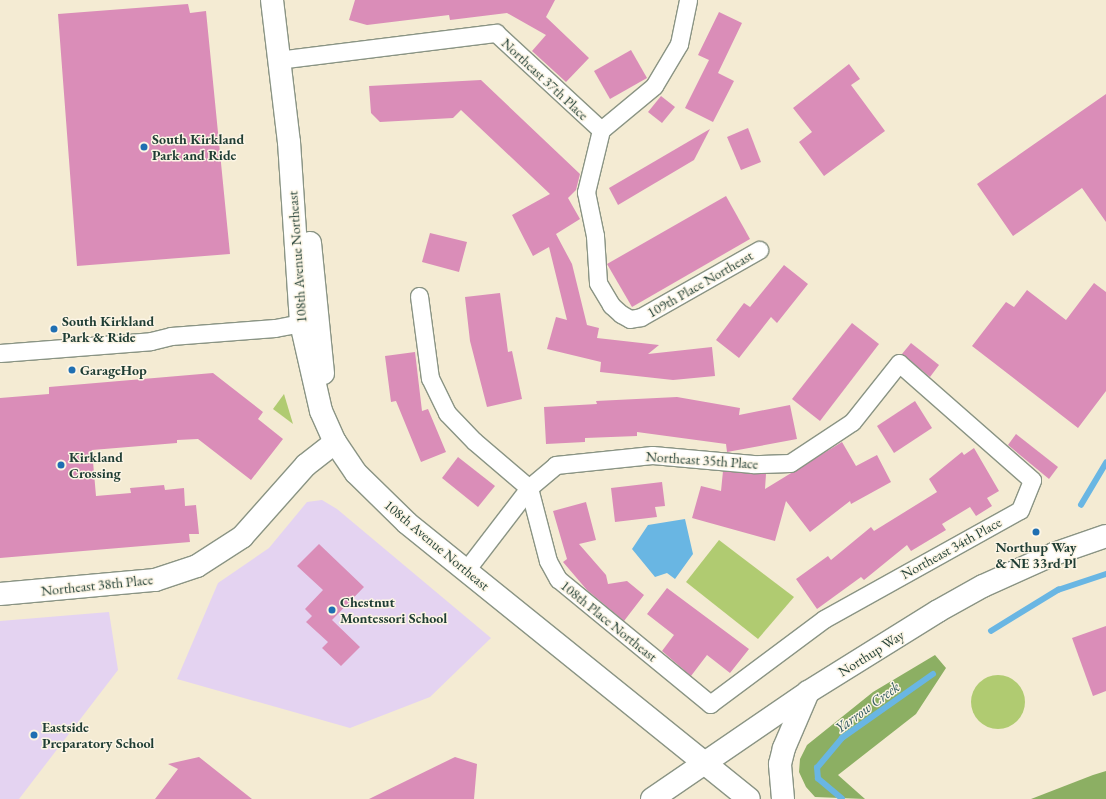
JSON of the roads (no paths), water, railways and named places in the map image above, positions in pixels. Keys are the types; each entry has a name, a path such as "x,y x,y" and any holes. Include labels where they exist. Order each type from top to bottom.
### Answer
{"main road":[{"name":"108th Avenue Northeast","path":"272,0 289,142 301,323 322,411 335,442 356,473 407,523 749,799"},
{"path":"289,142 306,207 321,340 322,411"},
{"name":"Northeast 38th Place","path":"0,594 155,580 197,566 242,537 306,465 335,442"},
{"name":"Northup Way","path":"652,799 808,692 983,586 1054,554 1106,536"},
{"path":"783,799 780,778 782,756 808,692"}],"street":[{"name":"Northeast 37th Place","path":"278,60 496,33 601,130 654,86 679,44 688,0"},
{"name":"109th Place Northeast","path":"601,130 586,192 595,236 598,283 611,305 621,314 630,319 641,317 759,250"},
{"path":"419,296 430,378 447,413 474,441 529,488"},
{"path":"0,353 151,341 171,336 275,328 301,323"},
{"name":"Northeast 35th Place","path":"466,570 529,488 556,465 652,455 753,464 790,463 852,422 899,363"},
{"name":"Northeast 34th Place","path":"710,704 824,619 1020,510 1032,480 899,363"},
{"name":"108th Place Northeast","path":"529,488 548,561 558,578 710,704"}],"water":[{"path":"685,519 693,554 675,579 667,573 655,577 632,549 648,525"}],"waterway":[{"path":"1081,505 1106,463"},
{"name":"Yarrow Creek","path":"991,631 1058,590 1106,574"},
{"name":"Yarrow Creek","path":"842,799 818,779 817,768 842,738 933,674"}],"place":[{"name":"South Kirkland Park and Ride","path":"144,147"},
{"name":"South Kirkland Park & Ride","path":"54,329"},
{"name":"GarageHop","path":"72,370"},
{"name":"Kirkland Crossing","path":"61,465"},
{"name":"Northup Way & NE 33rd Pl","path":"1036,532"},
{"name":"Chestnut Montessori School","path":"332,610"},
{"name":"Eastside Preparatory School","path":"34,735"}]}
